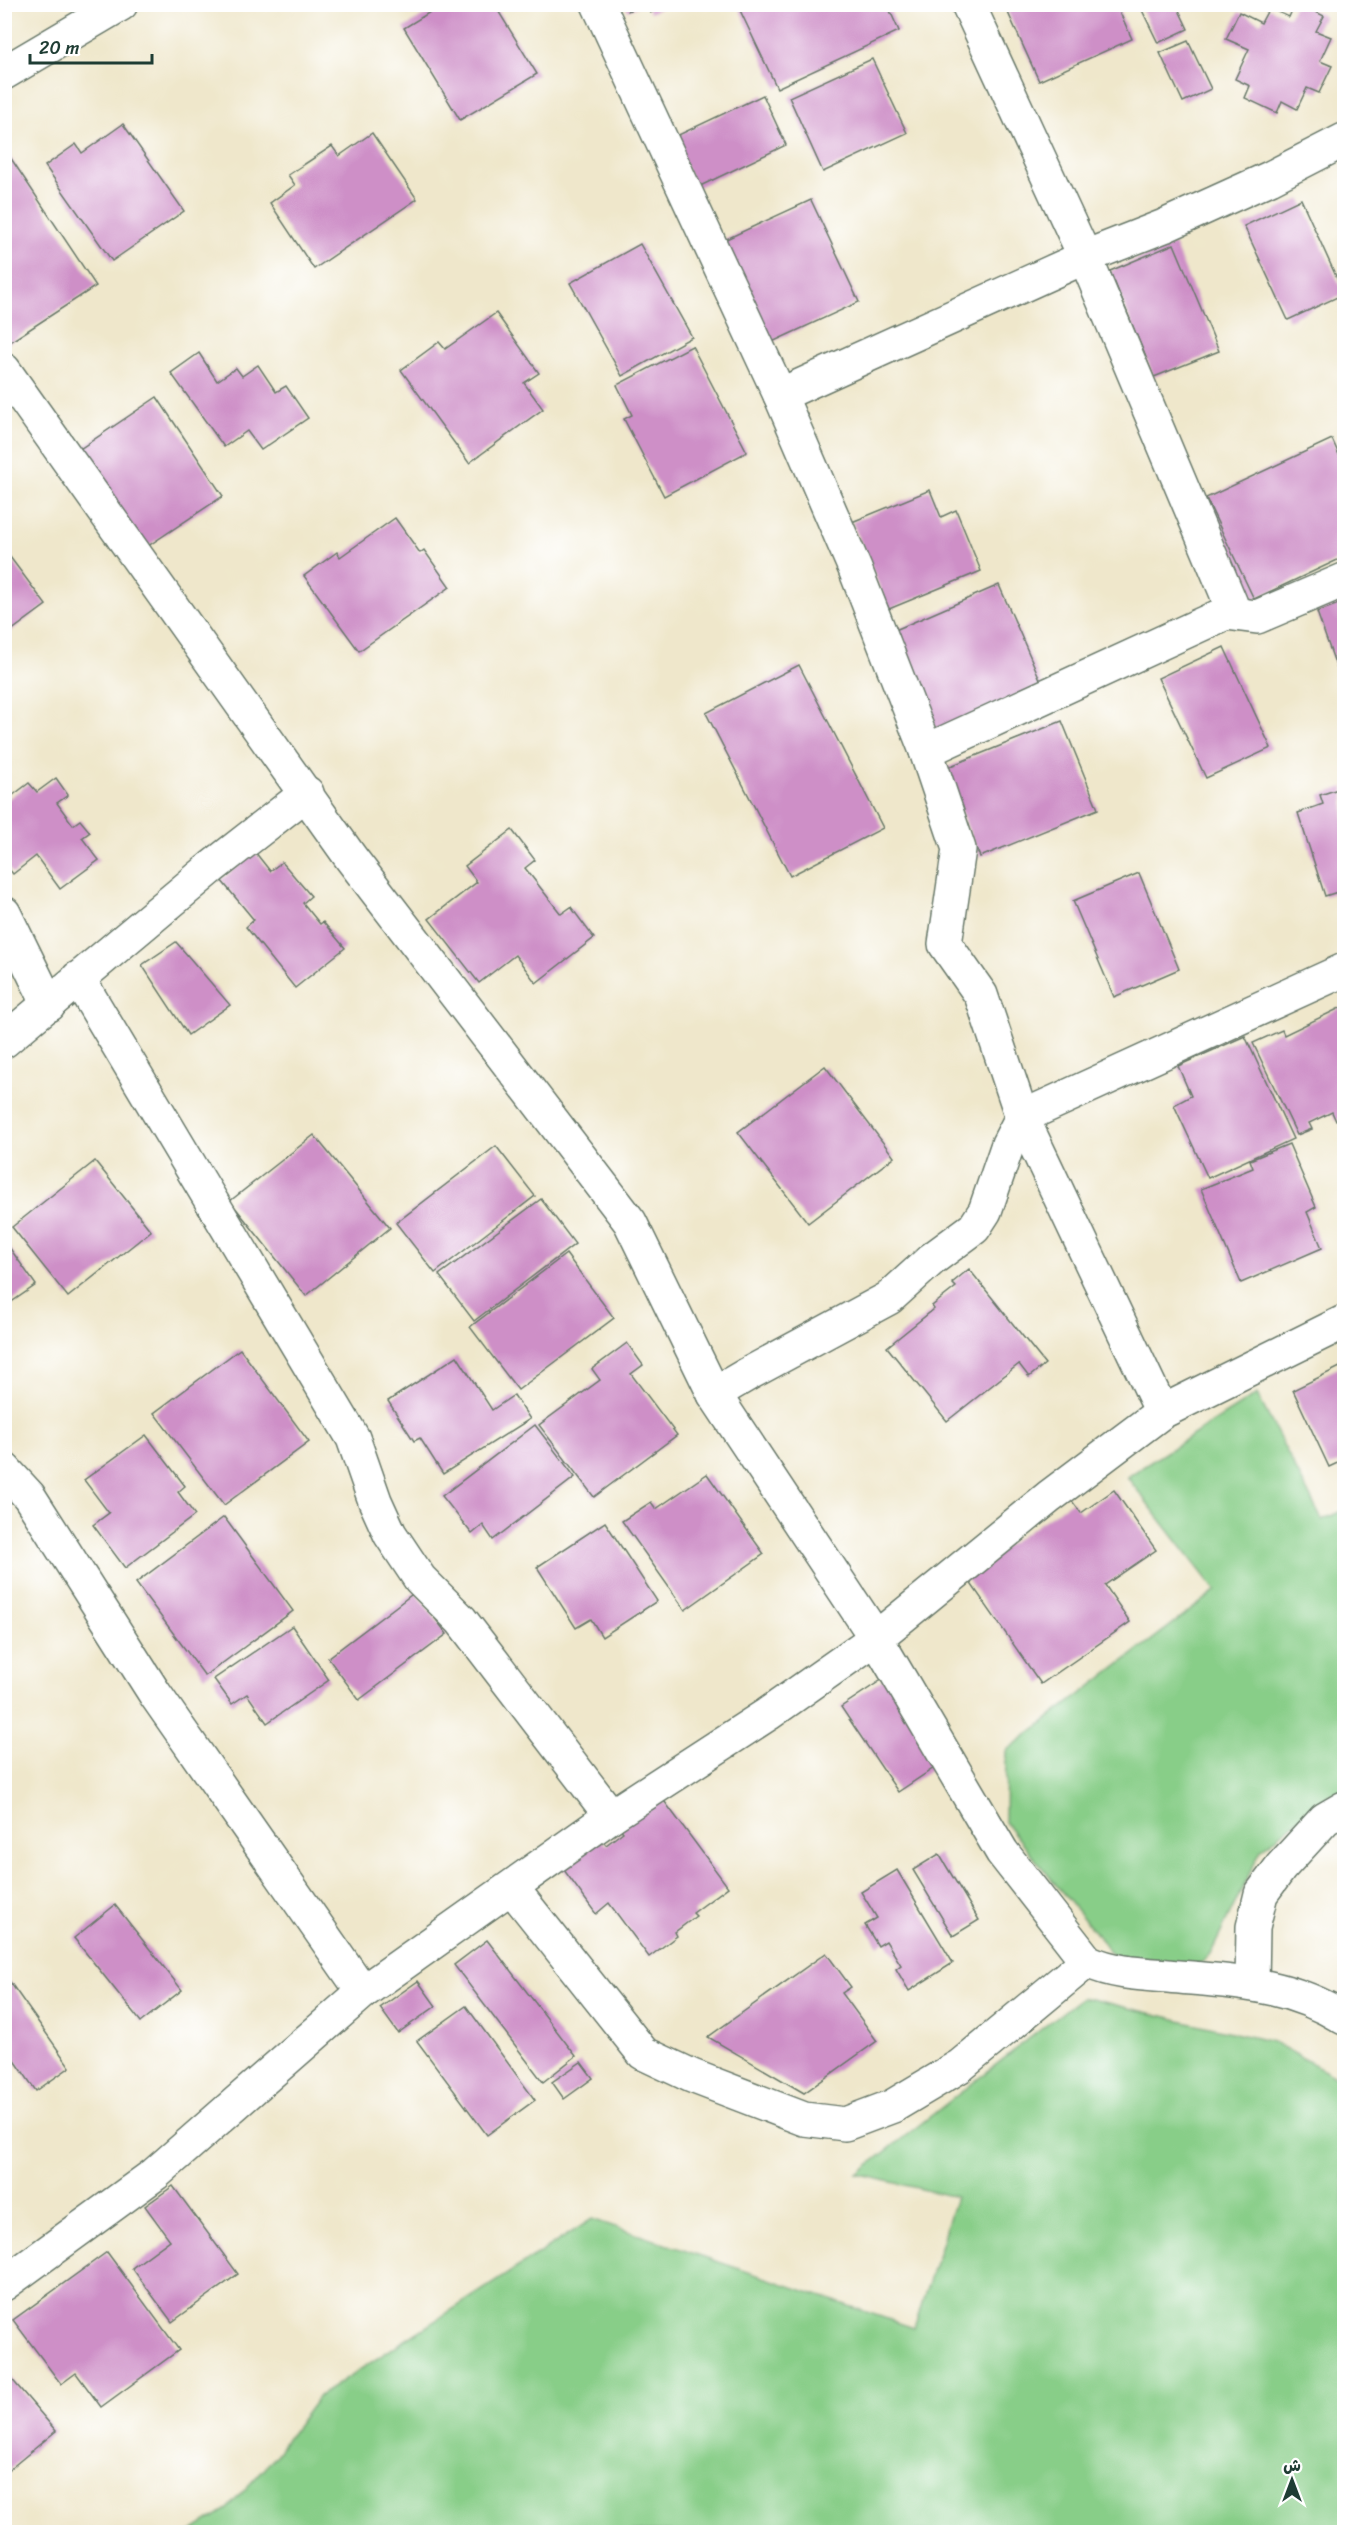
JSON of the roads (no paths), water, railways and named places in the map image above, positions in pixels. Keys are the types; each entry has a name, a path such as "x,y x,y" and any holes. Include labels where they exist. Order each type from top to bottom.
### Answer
{"street":[{"path":"4,73 121,4"},
{"path":"598,4 780,395 855,568 926,752 959,849 945,944 981,995 1022,1117 1162,1412"},
{"path":"968,4 1085,257 1231,604 1226,613"},
{"path":"780,395 1085,257 1164,226 1270,178 1344,140"},
{"path":"4,370 307,793 351,858 630,1222 714,1394 876,1638 1002,1852 1087,1961 1123,1972 1252,1984 1292,1992 1344,2018"},
{"path":"926,752 1226,613 1257,617 1344,580"},
{"path":"4,1041 212,867 307,793"},
{"path":"4,913 49,1005"},
{"path":"714,1394 889,1298 932,1258 974,1228 985,1211 1008,1144 1022,1117 1344,970"},
{"path":"78,978 353,1438 375,1501 390,1534 420,1579 461,1620 611,1816"},
{"path":"4,2284 155,2174 363,1992 611,1816 768,1714 876,1638 1049,1497 1162,1412 1344,1322"},
{"path":"4,1469 29,1496 155,1694 363,1992"},
{"path":"1252,1984 1253,1927 1261,1894 1281,1867 1325,1819 1344,1808"},
{"path":"512,1888 643,2053 692,2076 804,2119 845,2124 893,2106 960,2066 1087,1961"}]}
